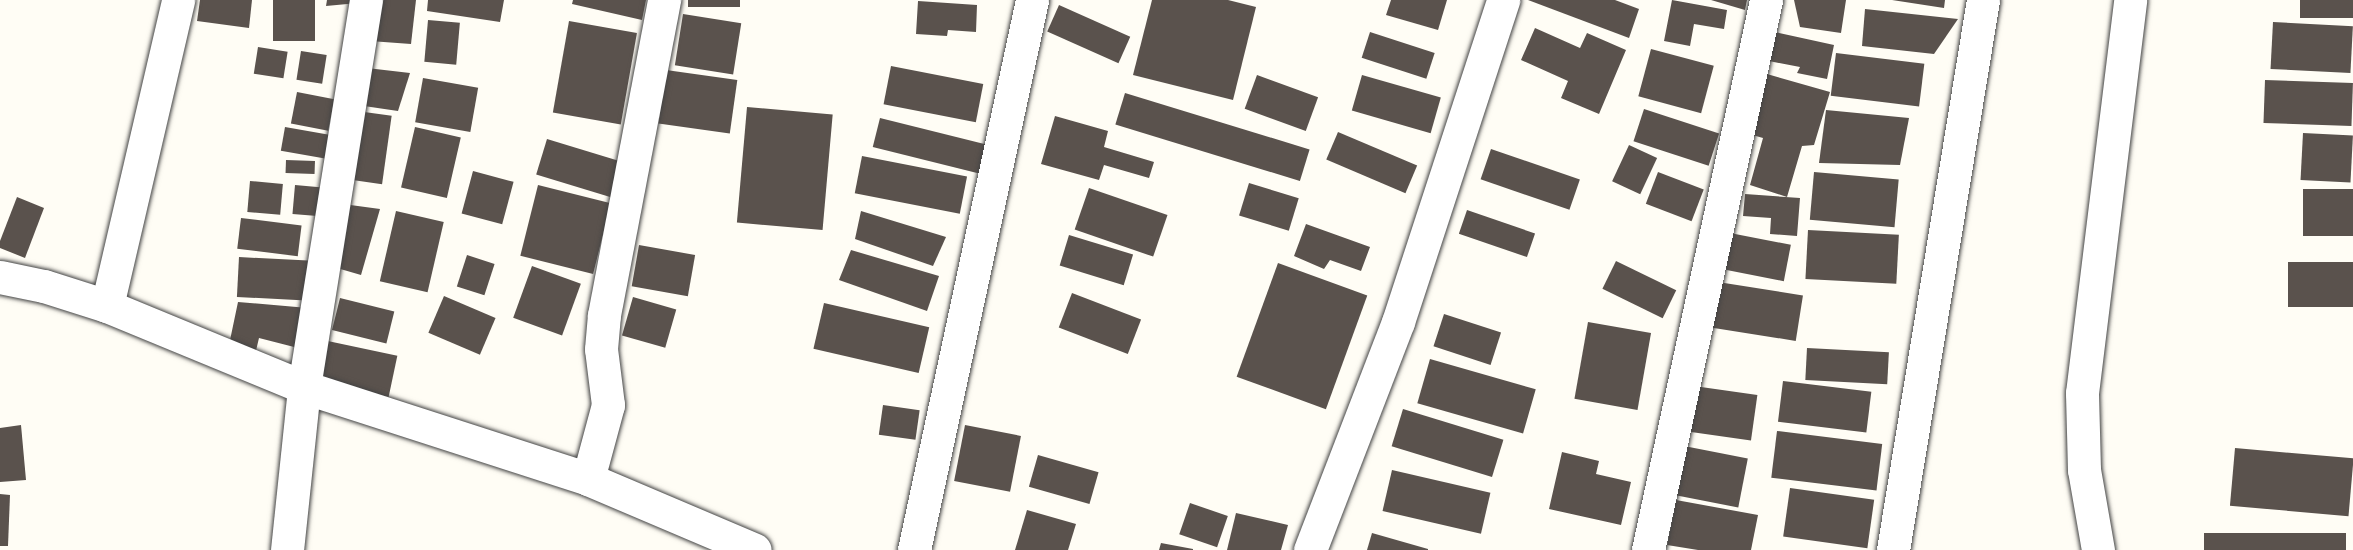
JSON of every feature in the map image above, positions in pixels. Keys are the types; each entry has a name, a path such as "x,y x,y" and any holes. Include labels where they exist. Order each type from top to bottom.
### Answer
{"street":[{"path":"107,306 178,0"},
{"path":"287,550 304,387 366,0"},
{"path":"588,479 608,405 601,350 604,315 664,0"},
{"path":"914,550 1032,0"},
{"path":"1310,550 1398,322 1503,0"},
{"path":"1648,550 1766,0"},
{"path":"1893,550 1983,0"},
{"path":"2098,550 2084,470 2082,393 2130,0"},
{"path":"0,277 44,286 107,306 304,387 588,479 755,550"}],"building":[{"path":"200,0 252,0 249,28 197,21"},
{"path":"273,0 315,0 315,41 273,41"},
{"path":"327,0 359,0 358,3 326,6"},
{"path":"375,0 416,0 411,44 370,41"},
{"path":"428,0 504,0 500,22 427,11"},
{"path":"573,0 646,0 642,20 572,4"},
{"path":"688,0 740,0 740,7 688,7"},
{"path":"1152,0 1228,0 1256,7 1233,100 1133,75"},
{"path":"1391,0 1447,0 1438,30 1386,15"},
{"path":"1528,0 1615,0 1639,9 1629,38"},
{"path":"1672,0 1727,10 1724,29 1694,24 1690,46 1664,41"},
{"path":"1711,0 1747,0 1745,10"},
{"path":"1794,0 1846,0 1841,33 1800,27"},
{"path":"1892,0 1945,0 1944,8"},
{"path":"2300,0 2353,0 2353,18 2300,18"},
{"path":"918,1 977,5 976,32 948,30 947,36 916,34"},
{"path":"1059,5 1130,37 1118,63 1047,31"},
{"path":"1865,9 1958,19 1934,54 1862,46"},
{"path":"683,14 741,23 733,75 675,65"},
{"path":"428,20 460,23 456,65 424,62"},
{"path":"569,21 637,33 621,125 553,113"},
{"path":"2273,22 2353,26 2350,73 2271,69"},
{"path":"1535,28 1580,48 1587,33 1626,50 1599,114 1561,98 1568,81 1521,60"},
{"path":"1370,32 1435,53 1426,79 1362,58"},
{"path":"1775,32 1834,45 1827,79 1797,73 1800,67 1769,61"},
{"path":"258,47 288,52 283,78 254,74"},
{"path":"1651,49 1714,66 1701,113 1638,96"},
{"path":"301,51 327,55 322,84 296,80"},
{"path":"1836,53 1924,64 1919,107 1831,96"},
{"path":"891,66 983,84 976,122 884,104"},
{"path":"367,68 410,73 398,111 364,106"},
{"path":"666,70 737,80 730,133 658,123"},
{"path":"1760,72 1830,92 1814,145 1802,146 1787,197 1750,185 1763,138 1742,132"},
{"path":"1257,75 1318,97 1306,131 1245,109"},
{"path":"1362,75 1441,98 1431,133 1352,111"},
{"path":"423,78 478,88 470,132 415,122"},
{"path":"2265,80 2353,83 2351,126 2263,123"},
{"path":"297,92 334,99 328,131 291,123"},
{"path":"1125,93 1310,149 1300,181 1115,125"},
{"path":"747,107 833,114 823,230 737,223"},
{"path":"1644,109 1719,133 1709,166 1633,141"},
{"path":"1826,110 1909,118 1900,165 1819,163"},
{"path":"357,111 392,116 382,184 347,179"},
{"path":"1055,116 1108,131 1104,147 1154,162 1149,178 1104,165 1099,180 1041,164"},
{"path":"880,118 999,148 992,177 873,147"},
{"path":"285,127 336,136 332,160 281,151"},
{"path":"415,127 461,138 447,198 401,187"},
{"path":"1338,132 1417,166 1405,193 1326,160"},
{"path":"2303,133 2353,136 2350,183 2301,180"},
{"path":"547,139 623,162 612,197 536,174"},
{"path":"1629,145 1657,158 1640,194 1612,181"},
{"path":"1491,149 1580,180 1569,210 1481,179"},
{"path":"862,156 967,176 960,214 855,193"},
{"path":"286,160 315,161 315,174 286,173"},
{"path":"473,171 514,182 502,224 462,214"},
{"path":"1658,172 1704,190 1692,221 1646,204"},
{"path":"1814,172 1899,179 1894,227 1810,220"},
{"path":"250,181 283,184 280,215 247,212"},
{"path":"1249,183 1299,198 1289,231 1239,216"},
{"path":"295,185 320,187 317,216 292,214"},
{"path":"538,185 611,203 593,274 520,256"},
{"path":"1089,188 1167,215 1153,257 1075,230"},
{"path":"2303,189 2353,189 2353,236 2303,236"},
{"path":"1745,194 1800,198 1797,236 1770,234 1771,218 1743,216"},
{"path":"17,197 44,208 25,258 0,248 0,241"},
{"path":"343,204 380,209 361,275 330,266"},
{"path":"1467,210 1535,233 1527,257 1459,234"},
{"path":"396,211 444,222 428,292 380,281"},
{"path":"861,211 946,237 933,266 855,239"},
{"path":"241,218 302,225 298,256 237,249"},
{"path":"1306,224 1370,247 1361,271 1330,260 1324,269 1294,256"},
{"path":"1808,230 1899,235 1896,284 1805,279"},
{"path":"1730,233 1791,245 1784,281 1723,269"},
{"path":"1069,235 1133,255 1124,285 1060,266"},
{"path":"639,245 695,255 688,296 632,286"},
{"path":"851,250 939,276 927,311 839,280"},
{"path":"467,255 495,264 484,295 457,286"},
{"path":"239,257 308,261 306,301 237,297"},
{"path":"1616,261 1676,290 1663,318 1602,289"},
{"path":"2288,262 2353,262 2353,307 2288,307"},
{"path":"1278,263 1367,295 1326,409 1237,377"},
{"path":"532,266 581,284 562,335 513,318"},
{"path":"1718,282 1803,295 1796,341 1711,327"},
{"path":"1072,293 1141,320 1128,354 1059,328"},
{"path":"444,296 496,318 480,355 428,333"},
{"path":"633,297 676,309 665,348 622,335"},
{"path":"340,298 394,312 386,344 332,330"},
{"path":"238,302 308,308 298,348 259,338 254,359 229,345"},
{"path":"824,303 929,327 919,373 813,349"},
{"path":"1444,314 1501,333 1491,365 1433,346"},
{"path":"1588,322 1651,333 1637,410 1574,399"},
{"path":"323,340 397,356 389,397 314,381"},
{"path":"1807,348 1889,352 1887,384 1805,380"},
{"path":"1430,359 1536,389 1523,434 1417,403"},
{"path":"1783,381 1871,392 1866,433 1778,422"},
{"path":"1694,386 1757,395 1751,440 1688,432"},
{"path":"883,405 920,410 915,440 879,435"},
{"path":"1403,409 1503,440 1492,477 1392,446"},
{"path":"21,425 26,480 0,482 0,428"},
{"path":"965,425 1021,436 1010,492 954,481"},
{"path":"1777,431 1882,444 1876,491 1771,478"},
{"path":"1684,446 1748,458 1738,507 1674,495"},
{"path":"2235,448 2353,458 2348,516 2230,506"},
{"path":"1562,452 1599,461 1596,474 1631,482 1621,525 1549,509"},
{"path":"1038,455 1099,472 1089,504 1029,487"},
{"path":"1392,470 1490,493 1481,534 1383,511"},
{"path":"1790,488 1874,500 1867,548 1783,537"},
{"path":"0,494 10,495 8,546 0,546"},
{"path":"1676,500 1758,515 1751,550 1698,550 1667,545"},
{"path":"1190,503 1228,516 1217,547 1179,534"},
{"path":"1027,510 1076,524 1068,550 1015,550"},
{"path":"1236,513 1288,525 1281,550 1227,550"},
{"path":"1372,533 1428,549 1428,550 1367,550"},
{"path":"2204,533 2346,533 2346,550 2204,550"},
{"path":"1161,543 1193,549 1193,550 1159,550"}]}
